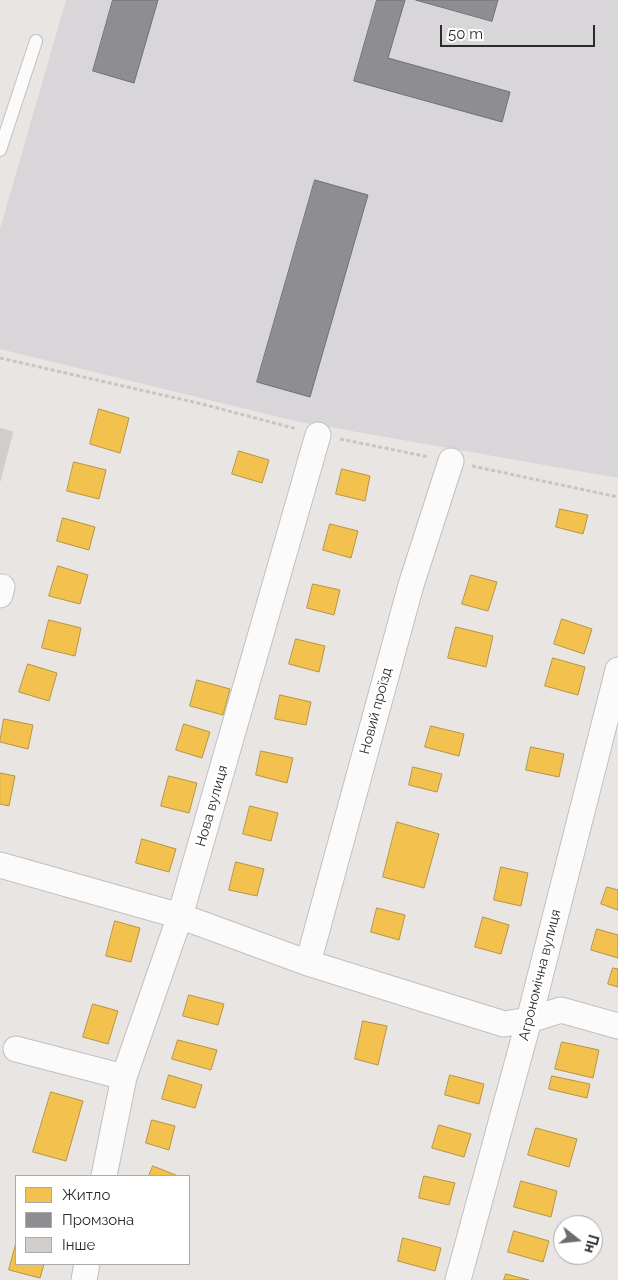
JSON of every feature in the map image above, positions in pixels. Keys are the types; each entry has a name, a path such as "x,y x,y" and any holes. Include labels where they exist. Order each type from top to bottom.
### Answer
{"street":[{"name":"Нова вулиця","path":"104,1175 124,1077 180,916 318,435"},
{"name":"Новий проїзд","path":"308,963 411,585 451,461"},
{"name":"Агрономічна вулиця","path":"458,1280 529,1020 618,670"},
{"path":"0,865 180,916 308,963 504,1024 529,1020 560,1010 618,1026"},
{"path":"16,1049 124,1077"},
{"path":"84,1280 87,1265"}],"lane":[{"path":"0,150 36,41"}],"path":[{"path":"0,358 202,404 318,435 451,461 618,498"}],"shaded area":[{"path":"66,0 618,0 618,478 295,421 0,349 0,229"}],"building: Житло":[{"path":"99,409 129,418 120,453 90,444"},
{"path":"239,451 269,460 262,483 232,474"},
{"path":"74,462 106,470 99,499 67,491"},
{"path":"342,469 370,476 365,501 336,494"},
{"path":"560,509 588,515 583,534 556,527"},
{"path":"63,518 95,527 89,550 57,541"},
{"path":"330,524 358,531 351,558 323,550"},
{"path":"58,566 88,575 80,604 49,596"},
{"path":"471,575 497,582 488,611 462,604"},
{"path":"313,584 340,590 334,615 307,608"},
{"path":"562,619 592,629 584,654 554,644"},
{"path":"49,620 81,628 75,656 42,648"},
{"path":"456,627 493,636 486,667 448,658"},
{"path":"296,639 325,646 319,672 289,664"},
{"path":"553,658 585,667 578,695 545,686"},
{"path":"28,664 57,673 49,701 19,692"},
{"path":"197,680 230,689 223,715 190,706"},
{"path":"280,695 311,702 306,725 275,719"},
{"path":"4,719 33,725 28,749 0,742"},
{"path":"184,724 210,732 202,758 176,750"},
{"path":"431,726 464,734 459,756 425,747"},
{"path":"531,747 564,754 559,777 526,770"},
{"path":"261,751 293,758 287,783 256,775"},
{"path":"413,767 442,774 437,792 409,785"},
{"path":"0,773 15,776 9,806 0,804"},
{"path":"169,776 197,783 189,813 161,806"},
{"path":"250,806 278,813 271,841 243,834"},
{"path":"397,822 439,834 424,888 383,877"},
{"path":"142,839 176,849 169,872 136,863"},
{"path":"236,862 264,869 257,896 229,890"},
{"path":"501,867 528,873 521,906 494,900"},
{"path":"607,887 618,890 618,910 601,904"},
{"path":"377,908 405,915 399,940 371,932"},
{"path":"483,917 509,925 501,954 475,947"},
{"path":"115,921 140,928 131,962 106,956"},
{"path":"597,929 618,935 618,958 591,950"},
{"path":"613,968 618,969 618,987 608,984"},
{"path":"189,995 224,1004 218,1025 183,1016"},
{"path":"93,1004 118,1011 108,1044 83,1037"},
{"path":"363,1021 387,1026 378,1065 355,1059"},
{"path":"178,1040 217,1050 211,1070 172,1059"},
{"path":"562,1042 599,1050 593,1078 555,1069"},
{"path":"169,1075 202,1085 195,1108 162,1099"},
{"path":"450,1075 484,1084 479,1104 445,1095"},
{"path":"552,1076 590,1084 587,1098 549,1089"},
{"path":"51,1092 83,1101 66,1161 33,1152"},
{"path":"152,1120 175,1126 169,1150 146,1143"},
{"path":"439,1125 471,1134 464,1157 432,1148"},
{"path":"536,1128 577,1139 569,1167 528,1155"},
{"path":"153,1166 176,1175 149,1175"},
{"path":"424,1176 455,1183 449,1205 419,1198"},
{"path":"521,1181 557,1191 551,1217 514,1207"},
{"path":"514,1231 549,1241 543,1262 508,1252"},
{"path":"403,1238 441,1248 435,1271 398,1261"},
{"path":"15,1247 15,1265 44,1265 40,1278 9,1270"},
{"path":"506,1274 529,1280 504,1280"}],"building: Промзона":[{"path":"113,0 158,0 134,83 93,71"},
{"path":"377,0 405,0 388,58 510,92 502,122 354,81"},
{"path":"416,0 498,0 492,21"},
{"path":"315,180 368,195 310,397 257,382"}],"building: Інше":[{"path":"0,428 13,432 0,481"}]}
